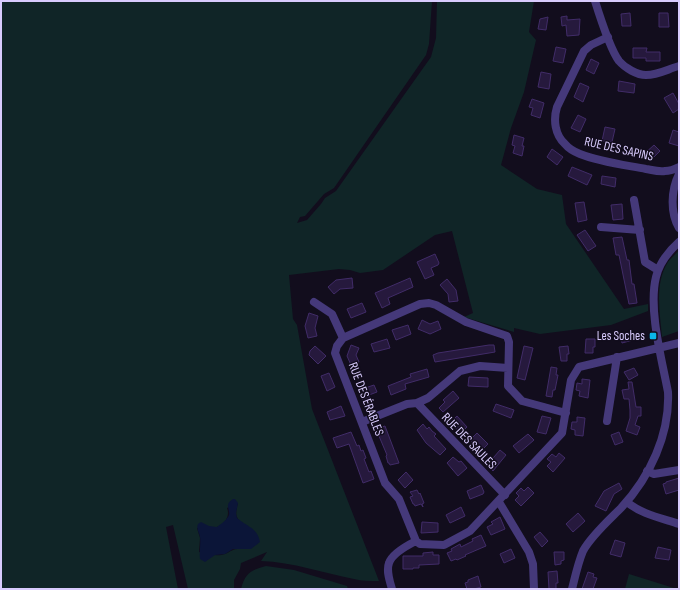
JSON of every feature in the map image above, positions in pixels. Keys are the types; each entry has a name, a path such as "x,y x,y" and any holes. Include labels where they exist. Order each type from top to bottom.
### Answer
{"street":[{"path":"595,1 608,37 620,62 636,73 644,75 656,74 679,66"},
{"name":"RUE DES SAPINS","path":"608,37 590,45 584,51 560,100 555,115 555,125 561,140 566,146 575,152 587,156 631,166 663,171 679,167"},
{"path":"679,174 674,188 673,203 676,223 679,228"},
{"path":"634,200 645,262 658,270"},
{"path":"601,227 640,230"},
{"path":"572,589 583,551 592,538 627,502 635,491 654,457 665,428 668,392 653,306 654,291 658,270 663,260 679,242"},
{"path":"314,302 332,314 343,338 420,304 429,303 436,305 466,322 507,336 509,342 508,386 522,402 566,413"},
{"name":"RUE DES ÉRABLES","path":"343,338 337,346 335,353 385,483 399,499 416,541"},
{"path":"392,589 388,570 389,563 406,546 416,541 420,544 444,545 470,531 499,502 562,433 571,380 579,367 679,343"},
{"path":"608,421 617,357"},
{"path":"362,422 407,404 428,398 460,371 480,366 508,368"},
{"name":"RUE DES SAULES","path":"416,402 505,495"},
{"path":"647,471 654,474 679,470"},
{"path":"499,502 529,552 533,564 534,589"},
{"path":"627,502 634,508 679,524"}],"green space":[{"path":"1,1 432,1 429,44 426,55 334,188 324,194 305,216 300,217 297,223 307,220 325,198 336,191 431,57 436,38 437,1 534,1 529,32 536,40 524,92 511,128 501,165 537,189 562,195 566,224 624,309 648,304 648,311 611,325 540,334 514,328 514,332 464,317 473,313 452,231 435,235 383,270 360,273 339,269 289,275 293,319 297,325 312,409 379,581 357,580 296,566 261,561 267,552 241,563 240,569 234,580 234,589 188,589 173,525 166,527 178,589 1,589","holes":["238,503 236,514 239,520 240,549 219,555 199,552 200,538 197,528 220,526 223,524 228,514 227,508"]},
{"path":"679,250 679,331 662,337 659,309 659,289 668,262"},
{"path":"266,566 294,570 347,586 348,589 241,589 244,579 249,573"},
{"path":"629,574 677,589 625,589"}],"water":[{"path":"233,499 235,499 238,503 236,513 237,518 257,533 260,542 251,549 233,549 225,554 215,555 205,562 200,559 200,535 197,526 201,522 209,526 217,527 224,522 229,515 228,505"}],"building":[{"path":"630,13 631,26 622,26 621,14"},
{"path":"659,13 668,13 669,27 659,27"},
{"path":"567,16 567,20 580,19 579,35 567,36 566,25 562,26 561,17"},
{"path":"548,17 546,30 538,29 540,19"},
{"path":"556,47 566,49 563,63 553,61"},
{"path":"633,48 647,48 646,52 660,52 660,61 646,61 646,58 633,58"},
{"path":"591,59 599,63 594,74 586,70"},
{"path":"541,72 551,74 549,89 538,87"},
{"path":"619,81 635,84 634,93 618,91"},
{"path":"580,83 589,87 583,102 574,97"},
{"path":"673,93 679,104 679,109 673,113 664,98"},
{"path":"532,99 544,103 540,118 531,115 533,108 529,107"},
{"path":"578,115 586,119 580,132 571,128"},
{"path":"605,127 615,129 612,142 602,141"},
{"path":"673,130 679,132 679,146 669,143"},
{"path":"514,135 524,138 522,156 513,153 515,146 512,145"},
{"path":"654,145 660,151 651,160 644,154"},
{"path":"552,149 563,157 557,165 547,157"},
{"path":"572,167 592,175 587,185 568,176"},
{"path":"602,176 616,178 615,187 601,184"},
{"path":"584,202 587,220 578,222 575,203"},
{"path":"622,204 623,219 613,220 611,205"},
{"path":"585,230 596,246 588,251 577,235"},
{"path":"622,237 627,260 629,260 632,284 634,284 637,303 629,304 619,255 616,255 613,238"},
{"path":"435,254 439,263 431,268 434,275 425,279 417,262"},
{"path":"352,278 353,288 340,289 334,294 328,287 336,280"},
{"path":"410,278 413,287 388,298 390,304 382,308 375,293"},
{"path":"447,279 456,290 458,301 449,302 448,294 440,285"},
{"path":"362,303 366,312 351,318 347,309"},
{"path":"309,313 318,316 315,328 317,336 308,338 305,326"},
{"path":"422,320 430,324 438,321 441,329 430,334 418,329"},
{"path":"408,325 411,334 396,340 392,330"},
{"path":"630,332 633,340 622,343 620,335"},
{"path":"387,339 390,348 374,352 371,344"},
{"path":"586,339 595,339 593,353 585,353"},
{"path":"351,345 359,348 356,355 359,362 351,365 347,356"},
{"path":"494,345 495,352 435,362 433,355 438,353"},
{"path":"315,346 326,356 318,364 309,355 310,351"},
{"path":"524,346 533,348 525,380 517,378"},
{"path":"568,346 569,354 567,354 567,361 561,361 559,347"},
{"path":"551,367 557,368 556,375 558,375 552,397 546,396"},
{"path":"634,368 638,375 629,380 624,372"},
{"path":"427,369 429,377 405,384 406,389 391,395 388,386 411,377 410,374"},
{"path":"329,373 335,387 327,391 321,376"},
{"path":"469,377 488,378 488,387 468,386"},
{"path":"582,379 590,380 588,398 579,396 580,391 576,390 577,383 582,384"},
{"path":"628,382 632,382 636,407 641,407 641,416 638,416 635,425 640,427 637,435 626,431 630,418 629,399 624,399 622,390 629,389"},
{"path":"374,385 377,392 369,395 370,398 363,401 359,390"},
{"path":"453,391 459,398 443,412 439,408 445,402 443,400"},
{"path":"496,404 514,410 511,418 493,411"},
{"path":"341,406 345,416 330,420 327,412"},
{"path":"457,416 467,427 461,433 450,423"},
{"path":"542,416 551,418 546,434 537,432"},
{"path":"577,417 585,418 583,436 575,435 575,430 571,429 572,422 577,422"},
{"path":"423,424 427,429 429,427 436,434 434,436 446,449 440,455 426,443 417,430"},
{"path":"385,426 399,463 390,465 388,463 387,455 376,429"},
{"path":"351,432 357,446 359,445 361,451 363,450 366,458 364,459 369,472 371,471 374,479 363,483 349,444 337,448 333,438"},
{"path":"619,432 623,442 615,445 611,435"},
{"path":"477,433 488,444 482,450 470,440"},
{"path":"528,434 534,440 519,453 513,446"},
{"path":"500,450 506,455 493,471 487,465"},
{"path":"559,453 565,458 553,472 547,466 551,462 547,459 552,454 556,457"},
{"path":"453,457 459,462 461,461 467,468 458,476 447,463"},
{"path":"406,472 413,480 405,488 398,480"},
{"path":"679,478 679,490 666,494 663,484"},
{"path":"619,483 622,489 614,494 606,511 595,506 604,491"},
{"path":"481,485 484,492 483,494 470,499 467,491"},
{"path":"528,487 534,493 521,506 515,500 519,496 516,493 521,488 524,491"},
{"path":"417,490 419,494 420,493 424,503 422,504 423,507 421,504 415,506 410,497 413,496 410,492"},
{"path":"461,507 465,516 450,523 446,515"},
{"path":"578,513 585,521 573,532 566,524"},
{"path":"500,517 505,529 491,535 487,527 493,524 491,522"},
{"path":"422,522 438,523 438,532 421,533"},
{"path":"540,532 548,541 542,547 534,537"},
{"path":"481,535 486,546 457,560 451,561 447,553 452,551 451,549 460,544 461,547 473,541 472,539"},
{"path":"615,540 625,543 621,557 610,554"},
{"path":"658,547 671,550 669,560 655,558"},
{"path":"511,549 515,558 504,563 500,554"},
{"path":"433,552 433,555 439,555 439,564 419,565 419,568 403,569 403,556 423,556 423,553"},
{"path":"554,552 564,552 564,560 561,561 561,564 555,565"},
{"path":"557,571 558,583 556,583 556,589 549,589 548,572"},
{"path":"588,572 594,574 593,577 597,578 593,589 582,589"},
{"path":"478,576 481,587 467,589 465,583 468,582 468,580"}],"place":[{"name":"Les Soches","path":"653,336"}]}
